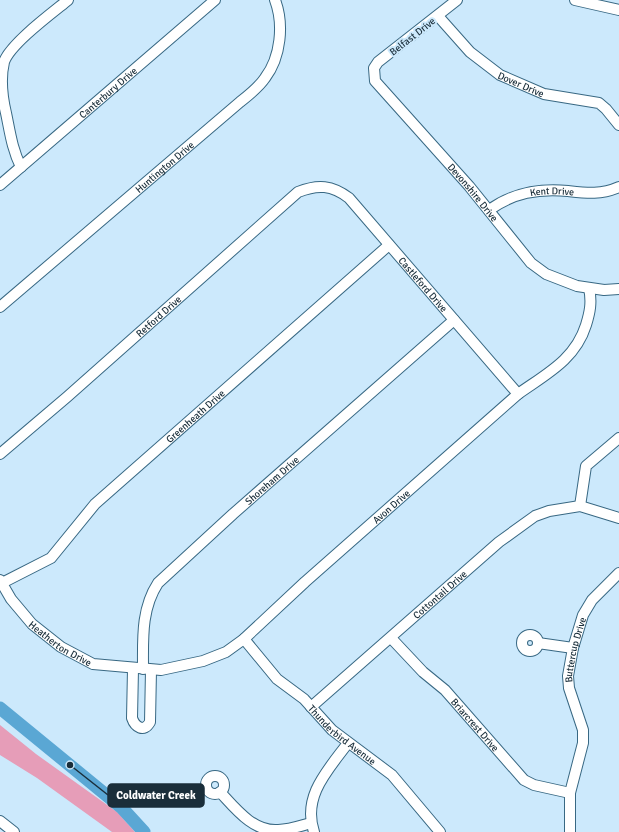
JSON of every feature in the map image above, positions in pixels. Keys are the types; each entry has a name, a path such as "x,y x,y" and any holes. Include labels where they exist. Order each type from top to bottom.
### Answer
{"street":[{"path":"21,167 10,138 3,99 1,85 5,60 22,40 68,0"},
{"name":"Canterbury Drive","path":"0,185 215,0"},
{"name":"Huntington Drive","path":"0,307 234,108 265,79 276,56 281,26 275,0"},
{"name":"Belfast Drive","path":"373,74 374,68 378,62 457,0"},
{"path":"575,0 619,10"},
{"name":"Dover Drive","path":"438,16 470,52 500,75 544,94 599,103 619,124"},
{"name":"Devonshire Drive","path":"373,74 379,87 445,158 531,263 546,274 589,288 619,289"},
{"name":"Castleford Drive","path":"320,186 330,186 350,198 518,394"},
{"name":"Retford Drive","path":"0,454 67,397 298,192 309,187 320,186"},
{"name":"Kent Drive","path":"489,210 503,200 530,191 554,190 585,194 612,190 619,187"},
{"name":"Greenheath Drive","path":"1,582 52,558 95,504 389,245"},
{"name":"Avon Drive","path":"142,670 172,669 203,661 226,652 244,638 305,582 518,394 556,368 576,346 583,335 591,301 589,288"},
{"name":"Shoreham Drive","path":"142,670 145,613 151,593 158,583 233,514 454,320"},
{"path":"619,438 586,466 580,506 619,518"},
{"name":"Cottontail Drive","path":"311,707 518,527 535,516 549,511 580,506"},
{"name":"Buttercup Drive","path":"570,832 570,793 583,743 583,730 569,688 568,676 573,648 583,615 592,600 619,573"},
{"name":"Heatherton Drive","path":"1,582 11,599 32,624 60,647 94,664 142,670"},
{"name":"Thunderbird Avenue","path":"244,638 277,679 304,699 332,730 392,775 440,832"},
{"name":"Briarcrest Drive","path":"391,638 423,672 445,690 524,780 550,790 570,793"},
{"path":"538,643 573,648"},
{"path":"142,670 150,722 148,726 138,728 134,724 132,718 142,670"},
{"path":"220,792 248,821 268,830 277,831 313,828 311,809 316,787 348,743"},
{"path":"0,821 14,832"}],"shaded area":[{"path":"0,725 36,754 117,812 135,832 112,832 37,778 0,755"}],"waterway":[{"path":"0,708 122,808 144,832"}],"place":[{"name":"Coldwater Creek","path":"70,765"}]}
